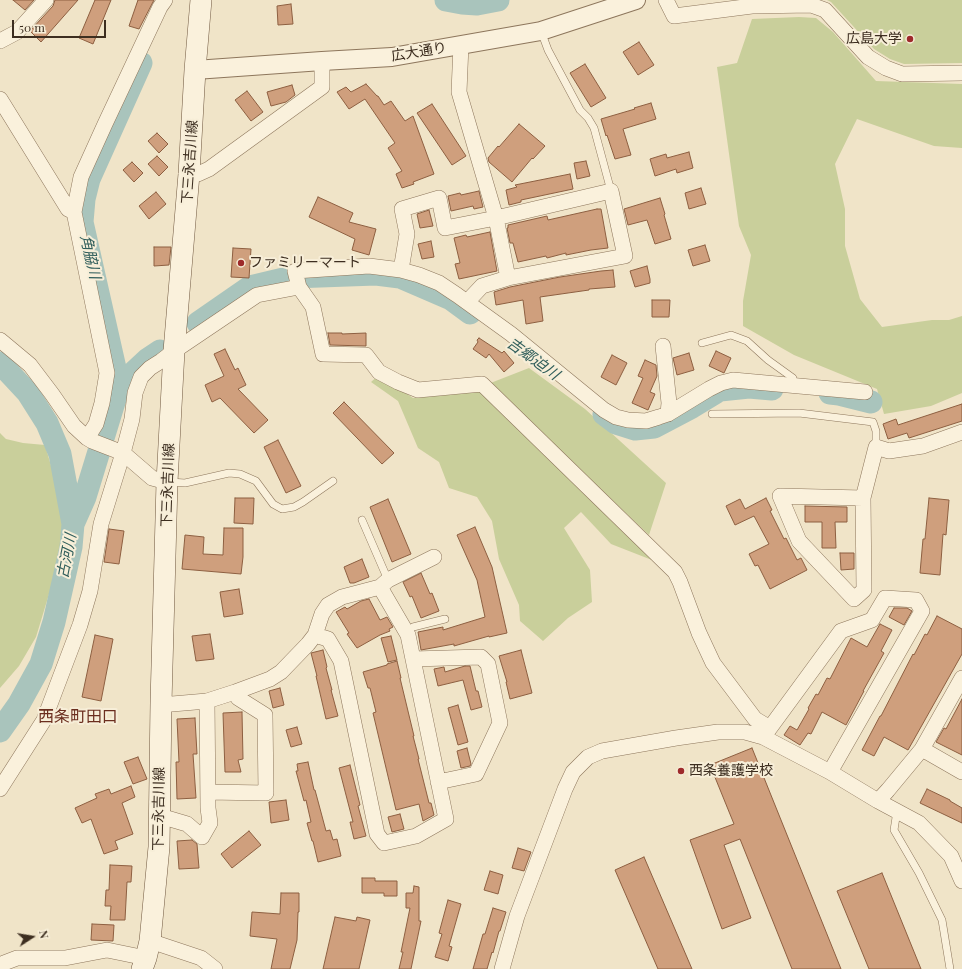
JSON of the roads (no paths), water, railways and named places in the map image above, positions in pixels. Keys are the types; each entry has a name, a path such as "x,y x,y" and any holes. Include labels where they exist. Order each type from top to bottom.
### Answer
{"main road":[{"name":"下三永吉川線","path":"146,956 159,846 167,482 174,351 189,174 201,0"}],"street":[{"path":"0,41 17,32 46,0"},
{"path":"90,439 102,403 107,373 74,212 82,177 105,124 160,7 165,0"},
{"name":"広大通り","path":"196,70 392,57 541,31 636,0"},
{"path":"666,0 674,16 752,6 812,5 825,10 868,57 886,68 902,74 962,73"},
{"path":"461,45 459,92 496,218 508,278"},
{"path":"189,174 198,174 209,170 322,87 322,61"},
{"path":"0,99 68,210 74,212"},
{"path":"401,270 407,234 402,209 439,198 445,228 496,218 611,191 625,256 508,278 482,286 467,302"},
{"path":"762,733 755,719 713,663 699,633 675,572 482,384 418,390 379,372 366,355 323,354 313,307 298,282 294,271 369,266 401,270 439,283 511,334 604,410 616,417 628,420 646,421 668,414 720,383 733,380 865,392"},
{"path":"0,789 44,720 80,625 90,591 101,524 120,452 132,419 136,393 141,377 150,368 174,351 257,295 298,282"},
{"path":"0,340 30,365 74,426 90,439 120,452 152,478 167,482"},
{"path":"663,346 670,403 668,414"},
{"path":"863,498 780,496 799,542 854,599 864,590 863,498 876,446 889,451 923,446 962,432"},
{"path":"162,703 172,704 207,701 270,679 281,672 308,644 315,635 322,614 328,605 342,597 384,584 434,557"},
{"path":"315,635 328,639 341,662 377,834 384,843 416,836 446,819 408,635 384,584"},
{"path":"762,733 841,631 872,620 885,598 916,600 922,611 830,772"},
{"path":"413,659 482,657 488,664 490,672 500,723 476,774 438,782"},
{"path":"878,801 922,749 962,678"},
{"path":"208,792 266,793 265,715 238,698 235,692"},
{"path":"160,816 187,824 202,837 210,823 208,808 207,701"},
{"path":"502,969 517,916 565,789 573,772 588,758 602,751 718,732 762,733 878,801 919,823 957,857 962,881"},
{"path":"922,749 962,772"},
{"path":"0,967 4,963 17,958 65,958 107,950 146,956 201,958 215,969"}],"lane":[{"path":"541,31 548,50 580,110 588,118 594,128 611,191"},
{"path":"702,343 731,335 747,341 768,360 793,378 793,385"},
{"path":"712,414 799,413 873,422 876,432 876,446"},
{"path":"167,482 185,483 229,473 240,474 256,481 273,504 282,509 294,507 333,481"},
{"path":"362,520 384,584"},
{"path":"406,632 413,627 445,619"},
{"path":"897,811 894,830 919,873 942,920 950,969"}],"waterway":[{"name":"角脇川","path":"446,0 477,4 498,0"},
{"name":"角脇川","path":"73,524 85,497 119,386 82,222 84,199 89,179 141,63"},
{"name":"吉郷迫川","path":"198,323 250,287 292,277 376,274 400,277 451,299 470,313"},
{"name":"吉郷迫川","path":"119,386 148,359 160,351"},
{"name":"古河川","path":"0,363 28,393 47,423 60,454 73,524 71,547 54,622 41,664 19,704 0,731"},
{"name":"吉郷迫川","path":"604,414 616,423 635,429 654,427 720,390 749,387 772,389"},
{"name":"吉郷迫川","path":"830,393 871,402"}],"place":[{"name":"広島大学","path":"910,39"},
{"name":"ファミリーマート","path":"241,263"},
{"name":"西条養護学校","path":"681,771"}],"district":[{"name":"西条町田口","path":"78,717"}]}
